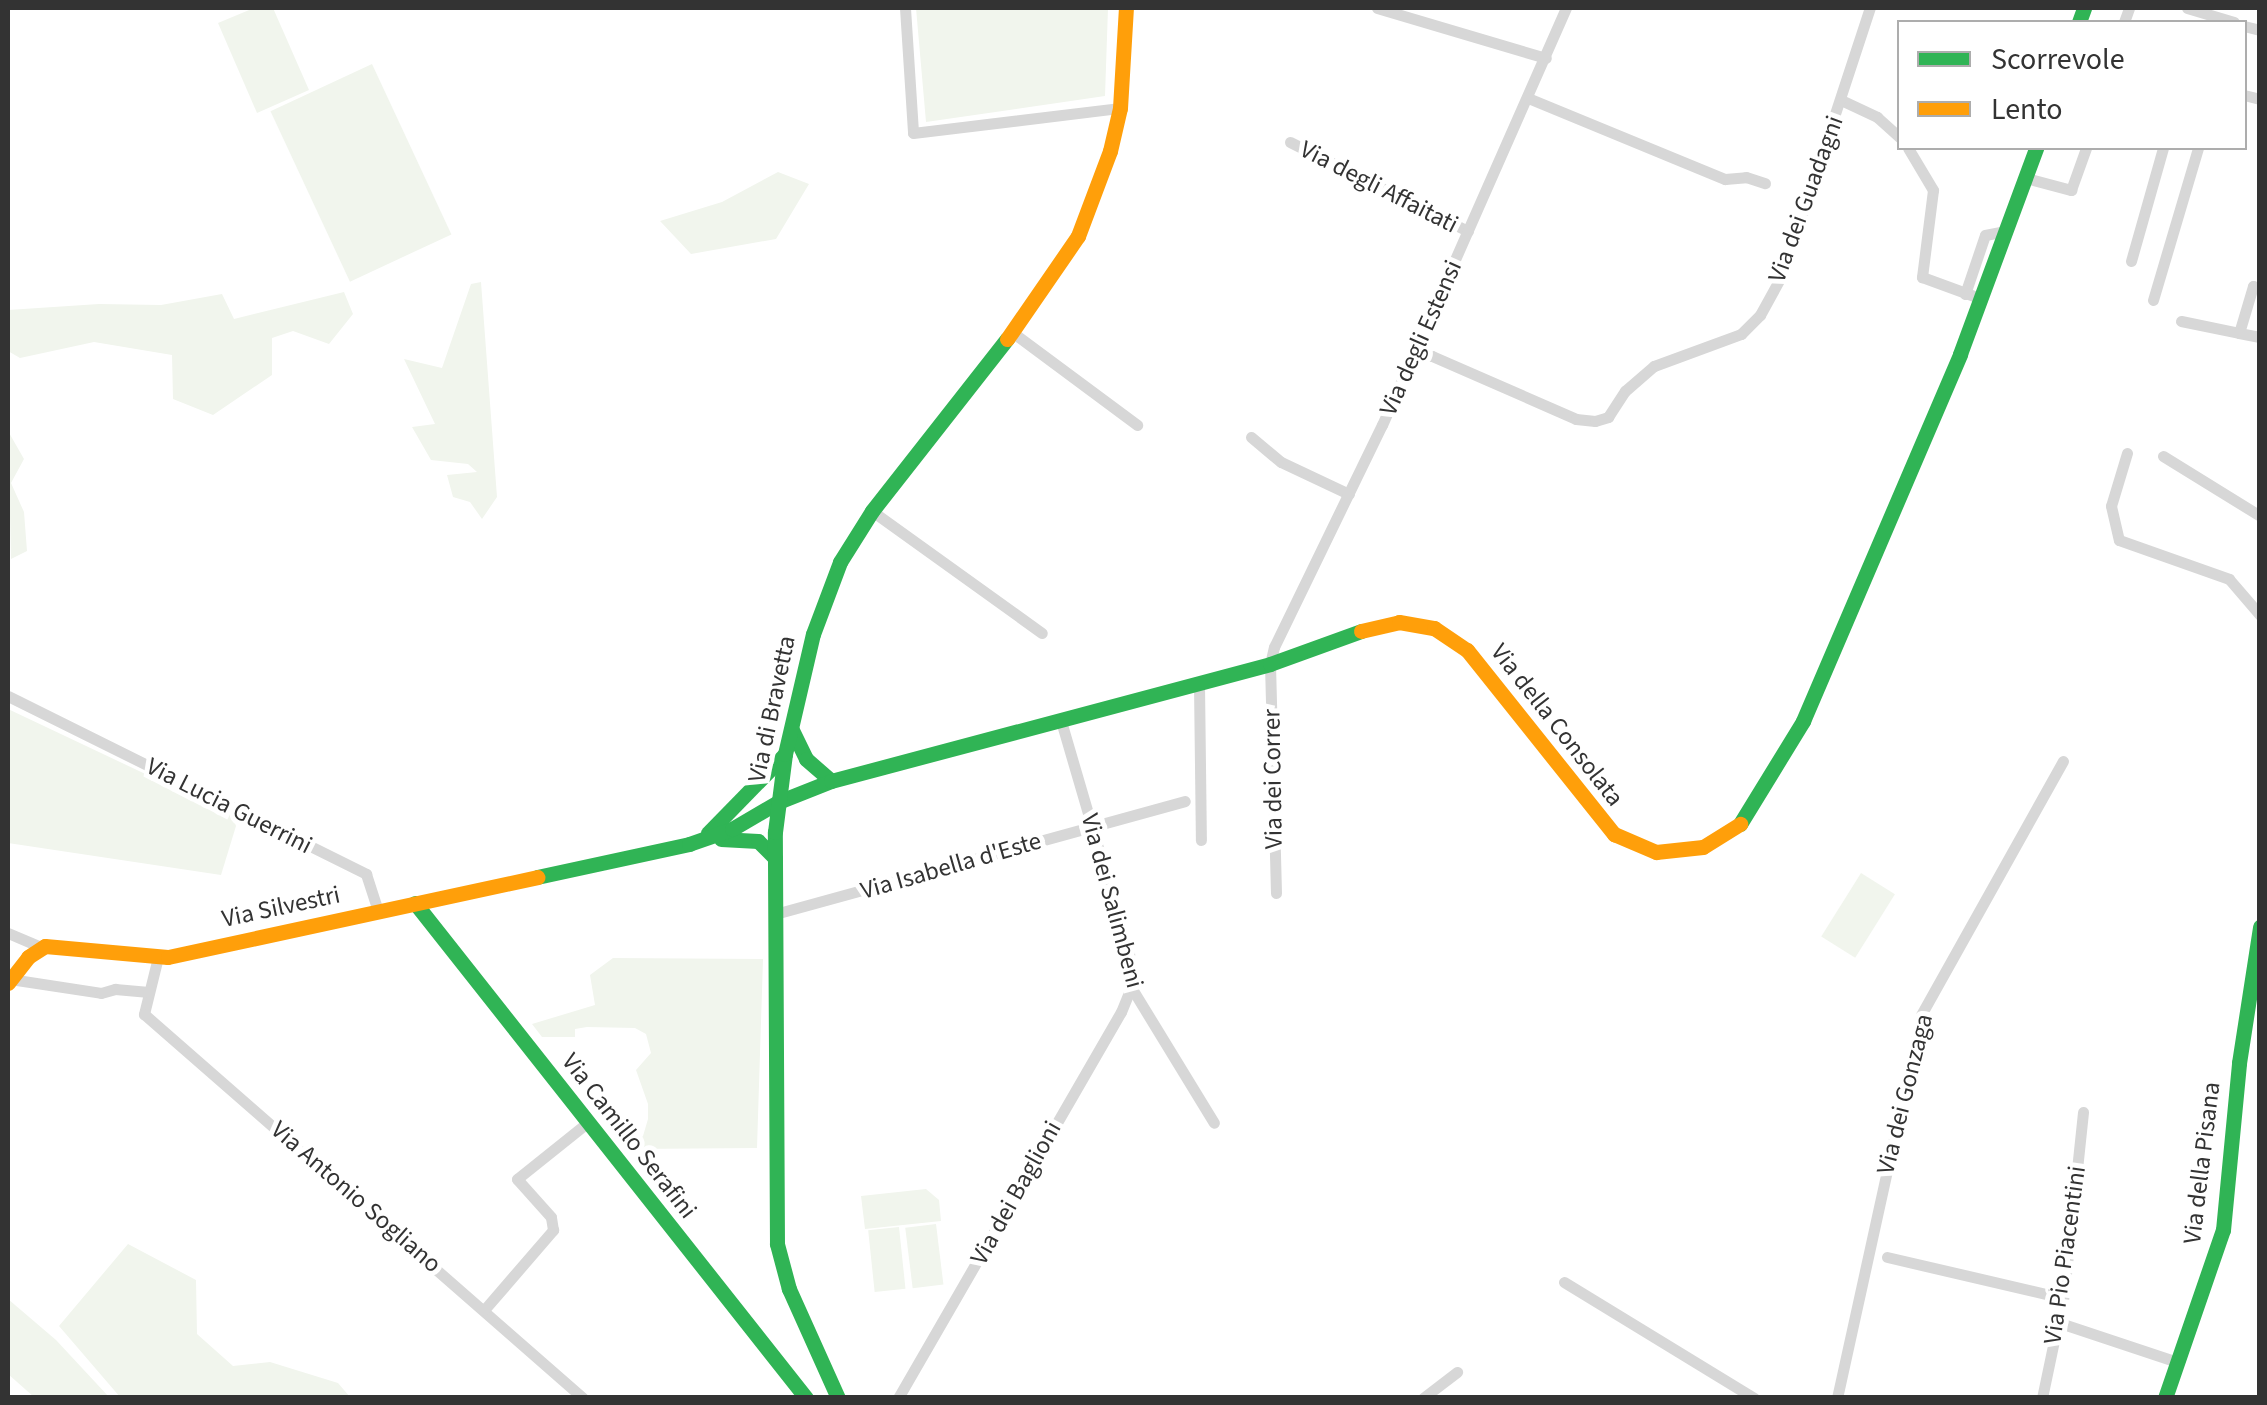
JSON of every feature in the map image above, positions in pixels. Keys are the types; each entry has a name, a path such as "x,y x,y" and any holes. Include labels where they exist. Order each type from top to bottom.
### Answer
{"main road":[{"name":"Via di Bravetta","path":"838,1398 789,1289 776,1244 775,858 786,754 828,588 872,512 1012,332 1078,236 1105,164 1120,108 1126,8"},
{"name":"Via della Consolata","path":"778,802 832,781 1199,684 1378,626 1407,622 1434,628 1472,656 1614,834 1656,852 1690,851 1714,843 1748,816 1804,721 1982,300 2035,150"},
{"path":"792,728 806,759 832,781"},
{"path":"697,841 734,810 786,754"},
{"path":"697,841 732,829 778,802"},
{"path":"697,841 752,839 768,847 775,858"},
{"name":"Via Silvestri","path":"41,948 66,945 158,957 697,841"},
{"name":"Via Camillo Serafini","path":"415,903 806,1398"},
{"name":"Via della Pisana","path":"2165,1398 2223,1230 2260,927"},
{"path":"9,981 41,948"}],"street":[{"path":"905,8 912,133 1120,108"},
{"path":"1376,8 1546,58"},
{"name":"Via degli Estensi","path":"1270,664 1275,643 1349,494 1566,8"},
{"name":"Via dei Guadagni","path":"1412,355 1432,356 1576,419 1598,421 1608,417 1625,391 1654,366 1741,334 1760,314 1782,275 1870,8"},
{"path":"2187,8 2227,20"},
{"path":"1528,98 1724,179 1746,177 1765,184"},
{"path":"1840,100 1872,114 1897,135"},
{"name":"Via degli Affaitati","path":"1290,142 1468,232"},
{"path":"1909,150 1934,190 1920,274 1929,282 1982,300"},
{"path":"2026,178 2071,190 2085,150"},
{"path":"2131,261 2162,150"},
{"path":"2153,300 2197,150"},
{"path":"1965,294 1985,236 2006,231"},
{"path":"2239,333 2253,286 2260,288"},
{"path":"2181,321 2260,336"},
{"path":"1012,332 1137,425"},
{"path":"1250,437 1273,457 1349,494"},
{"path":"2127,453 2111,506 2118,540 2229,579 2260,615"},
{"path":"2164,456 2260,516"},
{"path":"872,512 1042,633"},
{"name":"Via dei Correr","path":"1270,664 1276,893"},
{"path":"1199,684 1201,840"},
{"name":"Via Lucia Guerrini","path":"8,696 366,874 378,911"},
{"name":"Via dei Salimbeni","path":"1061,721 1129,954 1131,987 1214,1123"},
{"name":"Via dei Gonzaga","path":"1837,1398 1921,1015 2063,761"},
{"name":"Via Isabella d'Este","path":"775,914 1185,800"},
{"path":"8,933 41,948"},
{"path":"9,981 100,993 115,989 149,992 158,957"},
{"name":"Via dei Baglioni","path":"898,1398 1121,1012 1131,987"},
{"name":"Via Antonio Sogliano","path":"149,992 144,1014 582,1398"},
{"name":"Via Pio Piacentini","path":"2042,1398 2064,1298 2083,1112"},
{"path":"484,1310 553,1227 551,1217 517,1179 587,1123"},
{"path":"1888,1257 2064,1298"},
{"path":"1564,1282 1754,1398"},
{"path":"2058,1322 2178,1362"},
{"path":"1423,1398 1457,1372"}],"shaded area":[{"path":"254,8 273,8 309,90 257,113 218,23"},
{"path":"916,8 1108,8 1105,96 926,122"},
{"path":"372,64 451,234 350,282 270,111"},
{"path":"778,172 809,184 776,239 691,254 660,221 722,202"},
{"path":"481,282 497,497 482,519 470,502 453,497 447,475 477,472 468,464 431,460 412,427 435,424 404,359 442,368 471,284"},
{"path":"344,292 353,314 329,344 293,331 272,338 272,375 213,415 173,399 172,355 94,342 20,358 8,351 8,310 99,304 161,305 222,294 234,319"},
{"path":"8,431 24,459 11,483 24,512 27,551 11,559"},
{"path":"8,709 232,815 236,826 221,875 8,843"},
{"path":"1861,873 1895,894 1855,958 1821,937"},
{"path":"613,958 763,959 757,1148 632,1149 643,1136 648,1119 648,1104 636,1070 651,1053 646,1034 635,1028 587,1027 575,1029 575,1037 542,1037 532,1024 595,1005 590,975"},
{"path":"926,1189 939,1200 941,1221 865,1229 861,1196"},
{"path":"936,1224 943,1285 913,1288 905,1228"},
{"path":"899,1227 905,1289 875,1292 868,1230"},
{"path":"128,1244 196,1280 197,1334 233,1366 270,1362 338,1383 350,1397 120,1397 59,1326"},
{"path":"8,1299 56,1340 109,1397 34,1397 8,1374"}],"traffic: fast":[{"path":"2080,20 2084,8"},
{"path":"1740,824 1803,721 1960,354 2035,150"},
{"path":"838,1398 789,1289 777,1244 775,832 785,754 813,634 840,562 872,511 1007,339"},
{"path":"537,877 689,844 732,829 778,802 831,781 1270,664 1361,631"},
{"path":"792,730 806,759 831,781"},
{"path":"708,833 785,754"},
{"path":"721,839 758,841 775,858"},
{"path":"415,903 806,1398"},
{"path":"2165,1398 2223,1230 2239,1063 2260,927"}],"traffic: slow":[{"path":"1007,339 1078,236 1110,151 1120,108 1126,8"},
{"path":"1361,631 1399,622 1434,628 1467,650 1614,834 1656,852 1703,847 1740,824"},
{"path":"8,983 28,957 45,946 168,957 537,877"}]}
